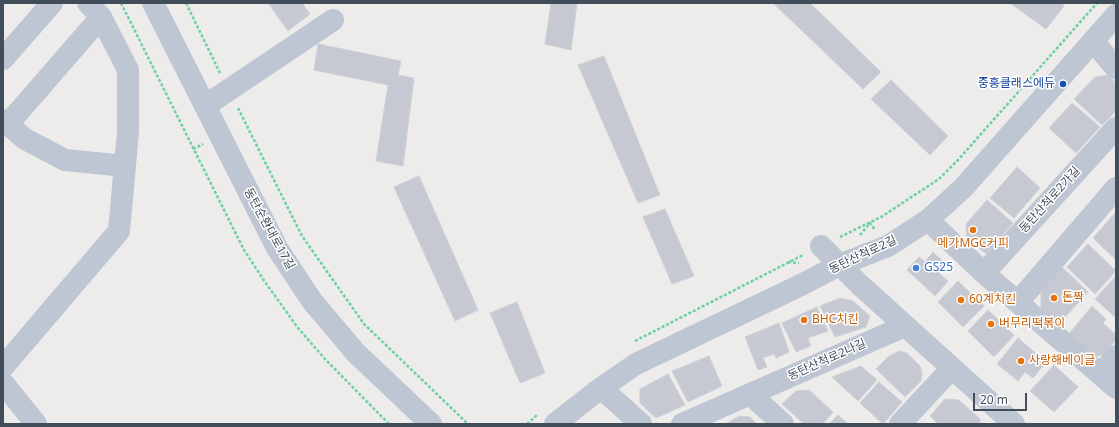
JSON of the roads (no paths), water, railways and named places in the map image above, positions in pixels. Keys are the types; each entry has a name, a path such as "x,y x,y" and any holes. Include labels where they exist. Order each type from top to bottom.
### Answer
{"street":[{"path":"3,59 52,3"},
{"name":"동탄순환대로17길","path":"153,3 277,248 312,301 356,353 430,424"},
{"path":"3,367 118,230 128,132 128,70 94,10 5,122 25,139 65,160 124,166"},
{"name":"동탄산척로2길","path":"555,424 601,388 636,364 803,284 839,265 888,246 928,220 963,188 1116,15"},
{"path":"205,106 333,20"},
{"path":"1093,41 1116,68"},
{"name":"동탄산척로2가길","path":"984,273 1116,128"},
{"path":"1018,302 1116,188"},
{"path":"928,220 984,273 1108,381 1116,356"},
{"path":"821,246 839,265 905,326 1014,424"},
{"name":"동탄산척로2나길","path":"682,424 905,326"},
{"path":"900,424 952,368"},
{"path":"3,383 36,424"},
{"path":"601,388 641,424"},
{"path":"750,394 783,424"}],"place":[{"name":"중흥클래스에듀","path":"1063,84"},
{"name":"메가MGC커피","path":"973,230"},
{"name":"GS25","path":"916,268"},
{"name":"돈짝","path":"1054,298"},
{"name":"60계치킨","path":"961,300"},
{"name":"BHC치킨","path":"804,320"},
{"name":"버무리떡볶이","path":"991,324"},
{"name":"사랑해베이글","path":"1021,361"}]}
